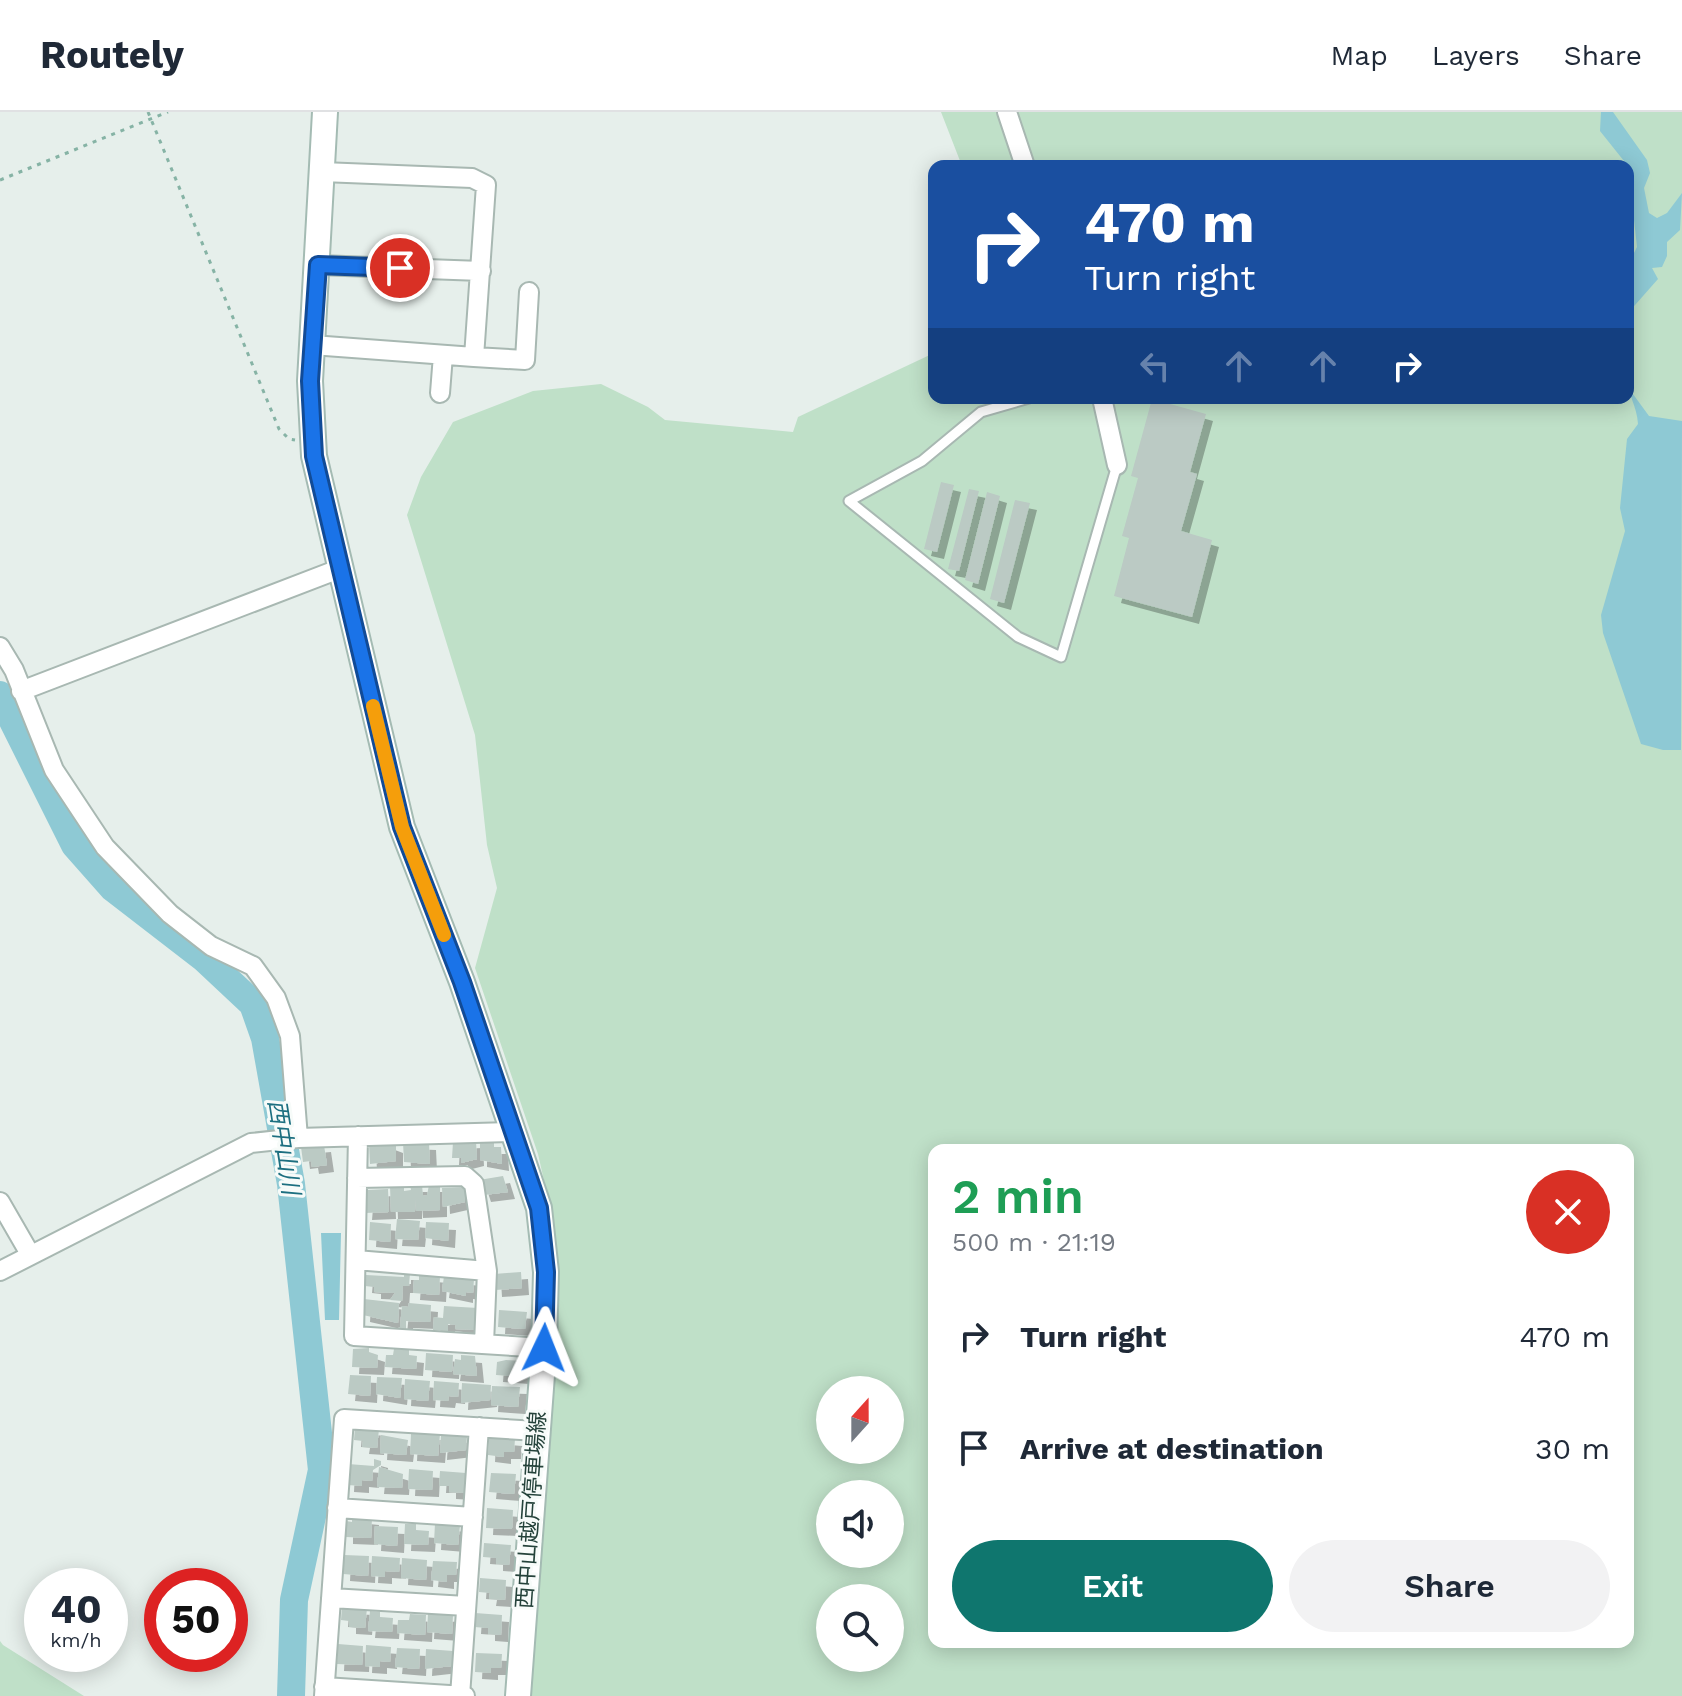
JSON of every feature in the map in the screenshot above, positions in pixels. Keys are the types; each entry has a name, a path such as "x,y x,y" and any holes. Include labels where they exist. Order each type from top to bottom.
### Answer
{"main road":[{"name":"西中山越戸停車場線","path":"325,112 312,345 313,440 339,569 402,827 462,982 539,1208 546,1272 544,1348 518,1696"}],"street":[{"path":"1007,112 1023,160"},
{"path":"322,172 472,178 486,185 474,357"},
{"path":"318,265 481,271"},
{"path":"312,345 525,360 529,292"},
{"path":"440,393 443,355"},
{"path":"1103,404 1117,465"},
{"path":"21,691 339,569"},
{"path":"0,647 8,673 21,691 54,770 105,847 170,914 211,946 253,966 276,998 290,1036 296,1138"},
{"path":"0,1271 260,1142 296,1138 512,1132"},
{"path":"358,1136 354,1336 544,1348"},
{"path":"357,1178 465,1176 474,1184 487,1271 484,1344"},
{"path":"0,1202 30,1254"},
{"path":"356,1260 487,1271"},
{"path":"479,1427 462,1696 324,1692 344,1419 479,1427 537,1431"},
{"path":"337,1508 473,1517"},
{"path":"331,1598 466,1606"}],"lane":[{"path":"1008,404 981,412 922,461 849,501 1018,637 1061,657 1117,465"}],"path":[{"path":"148,112 279,429 289,439 313,440"},
{"path":"0,180 168,112"}],"green space":[{"path":"941,112 1682,112 1682,1696 528,1696 558,1266 550,1207 538,1154 475,968 497,888 487,845 475,735 407,515 421,477 453,422 533,391 601,384 648,407 665,420 793,432 798,417 928,356 928,404 1634,404 1634,160 960,160"},
{"path":"0,1641 24,1658 24,1672 46,1672 84,1696 0,1696"}],"water":[{"path":"1601,112 1613,112 1647,160 1650,173 1644,188 1649,213 1657,218 1667,213 1682,193 1680,230 1667,242 1667,256 1662,267 1652,268 1658,279 1634,306 1634,253 1637,247 1634,160 1623,160 1600,131"},
{"path":"1634,395 1649,416 1682,421 1681,750 1663,750 1641,744 1603,633 1601,615 1625,531 1620,508 1627,439 1638,424"},
{"path":"321,1233 341,1233 339,1320 325,1320"}],"building":[{"path":"1151,404 1170,404 1206,414 1190,472 1197,474 1181,531 1212,540 1192,617 1114,596 1129,538 1122,536 1138,478 1131,476"},
{"path":"941,482 954,485 937,552 924,549"},
{"path":"969,489 979,491 959,571 948,569"},
{"path":"987,492 1000,496 978,584 965,580"},
{"path":"1015,500 1030,503 1004,603 990,599"},
{"path":"476,1141 477,1159 461,1163 461,1158 452,1158 453,1142"},
{"path":"494,1141 494,1147 501,1147 502,1164 480,1160 480,1142"},
{"path":"403,1142 429,1143 430,1164 404,1162"},
{"path":"388,1143 396,1146 396,1161 370,1164 369,1144"},
{"path":"324,1145 327,1165 312,1167 311,1161 303,1162 301,1147"},
{"path":"503,1176 508,1192 484,1195 479,1180"},
{"path":"410,1185 422,1185 423,1196 427,1195 429,1185 440,1185 440,1210 416,1211 415,1198 415,1212 391,1212 390,1186 404,1186 404,1191 411,1190"},
{"path":"465,1187 465,1202 443,1207 442,1188"},
{"path":"388,1189 389,1212 365,1213 367,1190"},
{"path":"397,1219 420,1221 418,1240 395,1239"},
{"path":"370,1222 391,1224 390,1242 369,1240"},
{"path":"426,1222 449,1223 448,1241 425,1238"},
{"path":"521,1272 522,1288 495,1290 494,1274"},
{"path":"404,1273 410,1273 409,1286 403,1286 402,1301 390,1300 395,1293 374,1292 374,1287 365,1286 366,1275 404,1277"},
{"path":"419,1274 440,1276 439,1295 413,1293 414,1280 419,1280"},
{"path":"444,1276 474,1279 473,1293 466,1292 466,1296 442,1291"},
{"path":"364,1299 399,1303 398,1323 363,1315"},
{"path":"409,1303 431,1305 430,1322 406,1321 406,1330 396,1330 400,1327 402,1306 408,1307"},
{"path":"444,1306 478,1308 477,1330 455,1329 456,1325 448,1324 448,1331 433,1330 434,1317 443,1318"},
{"path":"499,1310 527,1312 525,1329 498,1327"},
{"path":"369,1348 369,1352 378,1355 377,1368 352,1367 353,1349"},
{"path":"394,1349 409,1350 409,1355 417,1356 416,1369 385,1367 386,1355 393,1355"},
{"path":"426,1353 453,1355 452,1372 425,1370"},
{"path":"461,1355 475,1356 477,1376 453,1374 455,1359 461,1360"},
{"path":"523,1361 522,1377 496,1375 497,1362"},
{"path":"350,1375 371,1376 370,1396 348,1394"},
{"path":"377,1377 402,1378 400,1398 376,1394"},
{"path":"405,1379 430,1381 428,1401 404,1399"},
{"path":"434,1381 459,1383 458,1397 449,1396 448,1401 433,1400"},
{"path":"462,1383 491,1385 490,1400 461,1403"},
{"path":"492,1386 520,1387 518,1407 491,1405"},
{"path":"355,1427 379,1429 377,1448 362,1447 363,1441 354,1440"},
{"path":"411,1434 440,1434 438,1456 410,1454"},
{"path":"381,1435 408,1440 406,1455 380,1453"},
{"path":"441,1435 467,1436 466,1450 440,1453"},
{"path":"489,1437 515,1439 514,1452 504,1452 504,1457 488,1455"},
{"path":"374,1459 381,1461 381,1465 373,1470 372,1481 362,1480 362,1486 347,1485 348,1464 374,1466"},
{"path":"379,1467 403,1474 402,1488 377,1487"},
{"path":"409,1469 433,1471 432,1490 408,1489"},
{"path":"440,1471 466,1473 465,1493 449,1492 449,1486 439,1486"},
{"path":"491,1473 516,1474 514,1494 489,1492"},
{"path":"487,1508 513,1510 512,1529 486,1528"},
{"path":"352,1516 372,1518 371,1538 346,1537 346,1521 352,1522"},
{"path":"435,1523 460,1525 458,1545 434,1543"},
{"path":"405,1524 416,1524 416,1530 429,1531 428,1545 404,1544"},
{"path":"375,1526 398,1527 397,1546 374,1544"},
{"path":"484,1543 511,1545 509,1565 496,1564 496,1558 483,1557"},
{"path":"344,1555 369,1556 368,1576 343,1574"},
{"path":"372,1556 400,1558 399,1572 385,1571 385,1577 371,1576"},
{"path":"402,1558 427,1560 426,1580 401,1578"},
{"path":"433,1561 457,1562 456,1575 447,1575 447,1582 431,1580"},
{"path":"480,1578 506,1580 505,1600 489,1599 490,1593 479,1592"},
{"path":"342,1607 367,1608 365,1628 349,1627 349,1621 341,1620"},
{"path":"370,1611 380,1612 380,1617 393,1618 392,1632 368,1631"},
{"path":"475,1613 502,1615 501,1635 488,1634 488,1628 474,1627"},
{"path":"410,1614 426,1615 425,1635 397,1633 398,1620 409,1620"},
{"path":"428,1614 453,1615 452,1634 427,1632"},
{"path":"338,1644 363,1646 362,1665 337,1664"},
{"path":"366,1645 391,1647 390,1662 380,1661 380,1667 365,1666"},
{"path":"397,1648 420,1649 419,1669 395,1667"},
{"path":"426,1649 453,1651 452,1666 425,1669"},
{"path":"476,1653 502,1654 501,1668 491,1668 491,1673 475,1672"}],"waterway":[{"name":"西中山川","path":"0,695 75,845 113,888 205,959 253,1004 265,1038 291,1184 322,1470 294,1600 291,1696"}],"slow traffic":[{"path":"373,706 402,827 444,935"}],"route":[{"path":"400,268 318,265 310,381 314,456 402,827 462,982 539,1208 546,1272 544,1348"}]}
